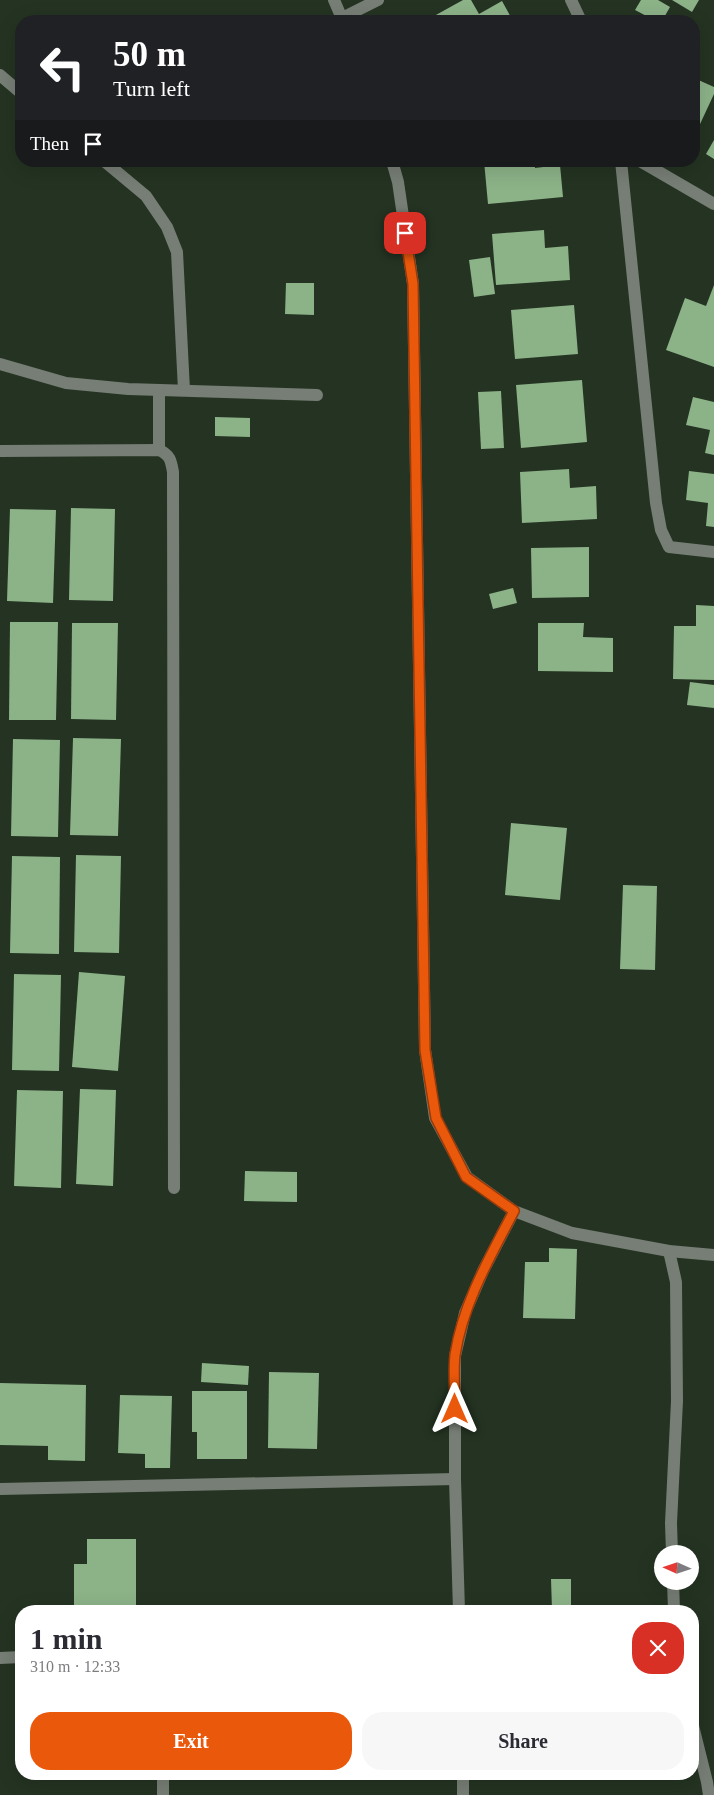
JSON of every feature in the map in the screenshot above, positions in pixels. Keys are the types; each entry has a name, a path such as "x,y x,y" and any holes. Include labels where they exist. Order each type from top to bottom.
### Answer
{"street":[{"path":"334,0 340,15"},
{"path":"351,15 378,0"},
{"path":"571,0 579,15"},
{"path":"0,75 15,88"},
{"path":"111,167 146,196 167,227 177,252 184,390"},
{"path":"394,167 398,182 413,284 425,1050 436,1118 466,1177 514,1211 572,1233 669,1251 714,1255"},
{"path":"622,167 656,503 661,530 669,547 714,552"},
{"path":"650,167 714,204"},
{"path":"0,364 66,383 128,389 316,395"},
{"path":"159,390 159,450"},
{"path":"0,452 159,450 170,458 173,472 174,1188"},
{"path":"458,1605 455,1356 465,1313 483,1271 514,1211"},
{"path":"669,1251 676,1282 677,1402 672,1545"},
{"path":"0,1489 455,1480"},
{"path":"673,1590 674,1605"},
{"path":"0,1658 15,1657"},
{"path":"699,1750 707,1782 708,1795"},
{"path":"163,1780 163,1795"},
{"path":"463,1780 464,1795"}],"building":[{"path":"463,0 471,0 479,14 502,1 510,15 436,15"},
{"path":"641,0 658,0 670,7 665,15 645,15 635,10"},
{"path":"672,0 699,0 692,12"},
{"path":"700,81 714,87 714,94 700,124"},
{"path":"714,140 714,159 706,154"},
{"path":"485,167 560,167 563,197 488,204"},
{"path":"544,230 545,248 568,246 570,280 496,285 492,234"},
{"path":"490,257 495,294 474,297 469,260"},
{"path":"286,283 314,283 314,315 285,314"},
{"path":"714,285 714,367 666,350 685,298 706,306"},
{"path":"574,305 578,354 515,359 511,310"},
{"path":"582,380 587,442 521,448 516,385"},
{"path":"501,391 504,448 481,449 478,392"},
{"path":"693,397 714,402 714,455 705,453 710,430 686,425"},
{"path":"215,417 250,418 250,437 215,436"},
{"path":"569,469 570,488 596,486 597,519 522,523 520,472"},
{"path":"689,471 714,474 714,527 706,526 708,503 686,500"},
{"path":"71,508 115,509 113,601 69,600"},
{"path":"10,509 56,510 53,603 7,601"},
{"path":"589,547 589,597 532,598 531,548"},
{"path":"513,588 517,603 493,609 489,594"},
{"path":"696,605 714,606 714,680 673,679 674,626 696,626"},
{"path":"10,622 58,622 56,720 9,720"},
{"path":"72,623 118,623 116,720 71,719"},
{"path":"538,623 584,623 583,637 613,638 613,672 538,671"},
{"path":"690,682 714,685 714,708 687,705"},
{"path":"73,738 121,739 118,836 70,835"},
{"path":"13,739 60,740 58,837 11,836"},
{"path":"511,823 567,828 560,900 505,895"},
{"path":"76,855 121,856 119,953 74,952"},
{"path":"12,856 60,857 59,954 10,953"},
{"path":"623,885 657,886 655,970 620,969"},
{"path":"79,972 125,976 118,1071 72,1067"},
{"path":"14,974 61,975 59,1071 12,1070"},
{"path":"80,1089 116,1090 113,1186 76,1184"},
{"path":"17,1090 63,1091 61,1188 14,1186"},
{"path":"245,1171 297,1172 297,1202 244,1201"},
{"path":"549,1248 577,1249 575,1319 523,1318 525,1262 549,1262"},
{"path":"202,1363 249,1366 248,1385 201,1382"},
{"path":"269,1372 319,1373 317,1449 268,1448"},
{"path":"0,1383 86,1385 85,1461 48,1460 48,1446 0,1445"},
{"path":"192,1391 247,1391 247,1459 197,1459 197,1432 192,1432"},
{"path":"120,1395 172,1396 170,1468 145,1468 145,1454 118,1453"},
{"path":"87,1539 136,1539 136,1605 74,1605 74,1564 87,1564"},
{"path":"551,1579 571,1579 571,1605 552,1605"}],"route":[{"path":"405,233 413,284 425,1050 436,1118 466,1177 514,1211 483,1271 465,1313 455,1356 455,1409"}]}
